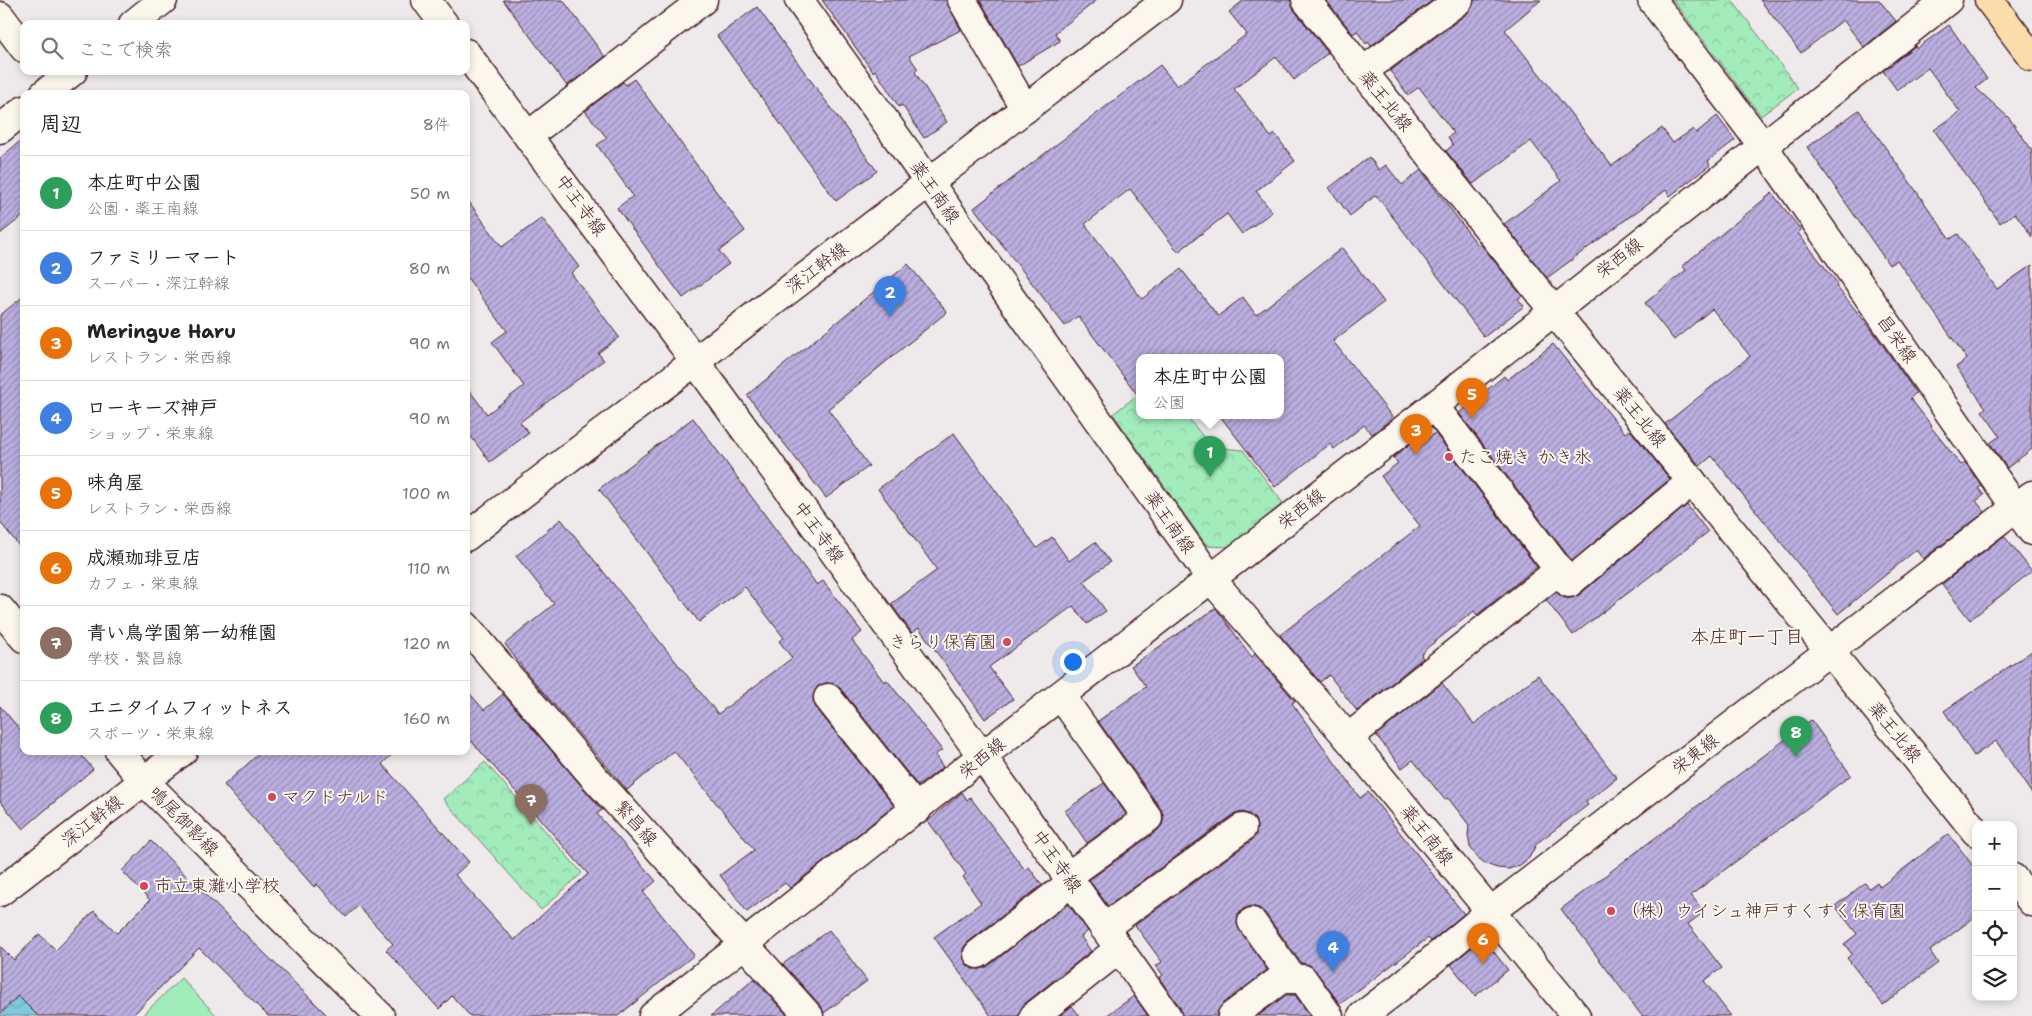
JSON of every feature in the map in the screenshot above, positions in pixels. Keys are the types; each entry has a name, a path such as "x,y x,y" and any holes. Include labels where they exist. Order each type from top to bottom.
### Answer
{"highway":[{"path":"1989,0 2032,57"}],"street":[{"path":"138,20 163,0"},
{"path":"426,0 441,20"},
{"path":"529,135 703,0"},
{"name":"薬王南線","path":"799,0 1211,579 1348,738 1576,1016"},
{"path":"962,0 1025,109"},
{"name":"深江幹線","path":"470,534 1167,0"},
{"name":"薬王北線","path":"1306,0 1553,310 1972,827"},
{"path":"1362,72 1459,0"},
{"name":"昌栄線","path":"1652,0 1763,146 2024,502 2032,531"},
{"name":"栄西線","path":"652,1016 917,810 982,756 1434,406 1553,310 1948,0"},
{"path":"0,16 20,43"},
{"name":"中王寺線","path":"470,58 529,135 695,361 982,756 1167,1016"},
{"path":"0,129 20,113"},
{"path":"1434,406 1568,584 1692,481"},
{"name":"栄東線","path":"1362,1016 1405,983 1490,912 2024,502"},
{"path":"1348,738 1558,571"},
{"path":"0,610 20,633"},
{"name":"繁昌線","path":"470,631 593,776 745,942 809,1016"},
{"path":"978,954 1148,818 1061,696"},
{"path":"828,698 917,810"},
{"name":"鳴尾御影線","path":"122,755 144,781 380,1016"},
{"name":"深江幹線","path":"0,892 179,755"},
{"path":"1034,1016 1112,938 1242,828"},
{"path":"2017,883 2032,902"},
{"path":"1252,922 1293,979"},
{"path":"1232,1016 1281,979 1303,979 1329,1016"}],"green space":[{"path":"1673,0 1732,0 1798,88 1761,116"},
{"path":"1136,396 1136,419 1189,419 1211,447 1243,450 1283,503 1229,547 1207,546 1113,414"},
{"path":"485,762 582,873 541,910 443,799"},
{"path":"181,978 217,1016 142,1016"}],"water":[{"path":"18,996 38,1016 0,1016"}],"building":[{"path":"503,0 563,0 605,57 567,86"},
{"path":"822,0 946,0 961,30 909,56 918,69 915,72 947,122 924,138 902,105 899,107 875,70 873,72"},
{"path":"980,0 1097,0 1055,33 1060,41 1018,66"},
{"path":"1244,0 1291,0 1294,10 1328,53 1294,80 1276,57 1234,89 1271,137 1275,134 1295,161 1256,191 1272,212 1242,234 1227,214 1178,252 1130,189 1085,224 1142,299 1181,269 1218,316 1243,297 1256,315 1342,248 1384,302 1333,341 1393,418 1372,434 1364,425 1334,449 1330,444 1275,487 1222,419 1284,419 1284,354 1136,354 1136,393 1078,316 1065,326 974,208 1160,65 1177,86 1247,34 1229,12"},
{"path":"1326,0 1433,0 1371,46 1368,42 1366,44 1357,31 1353,34"},
{"path":"1474,0 1541,0 1505,30 1612,166 1662,128 1673,143 1693,129 1696,133 1717,116 1735,140 1708,161 1710,165 1670,196 1666,190 1547,278 1504,224 1561,181 1531,141 1473,184 1446,151 1453,145 1448,137 1454,133 1419,87 1408,95 1390,71 1468,13"},
{"path":"1760,0 1879,0 1896,21 1864,47 1843,20 1801,53"},
{"path":"757,7 877,171 836,201 717,36"},
{"path":"1949,25 1987,79 1976,88 2009,118 2032,150 2032,237 2015,213 2000,223 1934,130 1960,112 1928,68 1897,90 1883,71 1915,46 1917,48"},
{"path":"634,79 745,231 719,251 729,264 683,298 617,208 633,196 597,145 607,138 585,111 623,82 626,85"},
{"path":"1859,110 1950,239 1958,234 1997,289 2032,265 2032,449 2007,468 1990,443 2000,436 1982,411 1986,408 1956,367 1967,359 1897,260 1889,265 1807,147"},
{"path":"20,141 20,218 0,234 0,158"},
{"path":"1369,157 1379,170 1386,165 1402,185 1421,170 1477,244 1479,242 1522,296 1518,299 1524,306 1484,337 1376,195 1350,216 1329,188"},
{"path":"1772,193 1801,230 1798,233 1838,284 1836,286 1872,330 1916,393 1910,398 1961,465 1965,462 1982,486 1978,488 1984,495 1976,501 1985,512 1923,559 1916,550 1838,614 1712,456 1700,466 1665,424 1750,356 1712,309 1674,340 1645,303 1686,270 1682,266"},
{"path":"470,203 502,247 542,218 579,267 571,273 619,337 598,353 604,360 520,422 529,433 490,462 470,435 470,391 487,414 524,386 492,342 507,331 470,281"},
{"path":"908,264 947,312 828,409 869,466 826,498 747,395"},
{"path":"20,299 20,547 0,522 0,315"},
{"path":"1553,344 1625,433 1630,430 1670,479 1572,561 1459,413 1504,376 1507,380"},
{"path":"693,418 817,585 823,581 862,632 852,640 884,682 887,680 942,750 935,755 943,767 918,786 840,688 834,684 826,683 818,686 814,692 813,700 816,708 894,806 790,888 785,883 747,912 720,875 754,850 674,751 627,790 526,672 505,644 554,604 516,556 561,519 718,714 792,658 779,641 784,638 745,587 699,622 599,489"},
{"path":"954,433 1037,548 1052,537 1069,561 1095,542 1110,562 1084,581 1106,611 1087,624 1073,606 989,667 1013,699 985,719 919,628 912,633 891,604 937,570 878,489"},
{"path":"1435,433 1537,567 1477,615 1474,611 1427,648 1421,655 1423,658 1357,711 1329,675 1320,682 1280,635 1420,526 1381,476 1398,463 1393,458 1412,442 1417,448"},
{"path":"1687,505 1708,532 1573,635 1546,600 1556,592 1564,598 1572,598 1579,595"},
{"path":"2004,536 2032,571 1970,620 1942,584"},
{"path":"1216,608 1252,657 1255,654 1295,701 1292,703 1360,798 1368,792 1464,914 1431,941 1428,938 1340,1004 1315,970 1310,965 1301,963 1265,913 1259,908 1251,906 1243,909 1238,915 1237,924 1267,970 1223,1004 1217,1016 1182,1016 1180,1007 1159,978 1163,975 1156,966 1162,962 1135,925 1252,840 1256,834 1257,826 1255,819 1249,814 1241,812 1233,815 1108,906 1089,880 1157,831 1162,825 1164,817 1161,809 1098,721 1146,687 1131,666"},
{"path":"2032,651 2032,794 1996,741 1974,756 1944,711"},
{"path":"1538,675 1617,778 1586,802 1588,805 1537,843 1529,858 1520,865 1509,869 1497,868 1486,864 1477,857 1470,847 1469,825 1448,798 1445,800 1413,760 1402,768 1376,735 1442,683 1474,724"},
{"path":"470,694 484,710 503,694 602,810 597,814 656,881 643,892 694,955 618,1016 470,1016 452,996 439,1009 386,950 393,944 358,906 346,917 317,884 314,887 224,785 258,755 392,755 382,764 469,862 455,875 514,940 588,874 470,740"},
{"path":"0,706 20,729 20,755 81,755 93,769 23,829 0,801"},
{"path":"1811,720 1851,775 1691,895 1704,912 1688,924 1722,968 1704,981 1731,1016 1642,1016 1561,909"},
{"path":"1104,783 1126,814 1087,843 1065,811"},
{"path":"962,792 967,800 970,797 1025,870 1029,867 1042,885 968,942 963,948 966,964 972,969 987,967 1068,904 1088,931 1081,937 1091,951 1024,1004 1019,1016 991,1016 934,937 981,903 963,877 966,874 928,821"},
{"path":"1949,834 1972,865 1972,919 1930,951 1938,963 1883,1005 1847,958 1852,954 1844,944 1857,934 1835,906 1865,883 1869,888 1877,882 1880,887"},
{"name":"市立東灘小学校","path":"151,841 328,1016 268,1016 199,948 132,1016 38,1016 18,996 0,1014 0,946 14,960 39,934 56,950 94,911 117,933 150,900 122,871"},
{"path":"829,930 867,981 824,1013 821,1006 783,964"},
{"path":"1483,938 1508,970 1475,996 1451,965"},
{"path":"754,979 788,1016 711,1016"},
{"path":"1286,995 1295,995 1310,1016 1258,1016"},
{"path":"1134,996 1148,1016 1106,1016"},
{"path":"1072,1006 1080,1016 1059,1016"}],"place":[{"name":"ファミリーマート","path":"890,317"},
{"name":"味角屋","path":"1472,419"},
{"name":"Meringue Haru","path":"1416,455"},
{"name":"たこ焼き かき氷","path":"1449,457"},
{"name":"本庄町中公園","path":"1210,477"},
{"name":"きらり保育園","path":"1007,642"},
{"name":"エニタイムフィットネス","path":"1796,757"},
{"name":"マクドナルド","path":"272,797"},
{"name":"青い鳥学園第一幼稚園","path":"531,825"},
{"name":"市立東灘小学校","path":"144,886"},
{"name":"（株）ウイシュ神戸すくすく保育園","path":"1611,911"},
{"name":"成瀬珈琲豆店","path":"1483,964"},
{"name":"ローキーズ神戸","path":"1333,972"}],"district":[{"name":"本庄町一丁目","path":"1747,636"}]}
